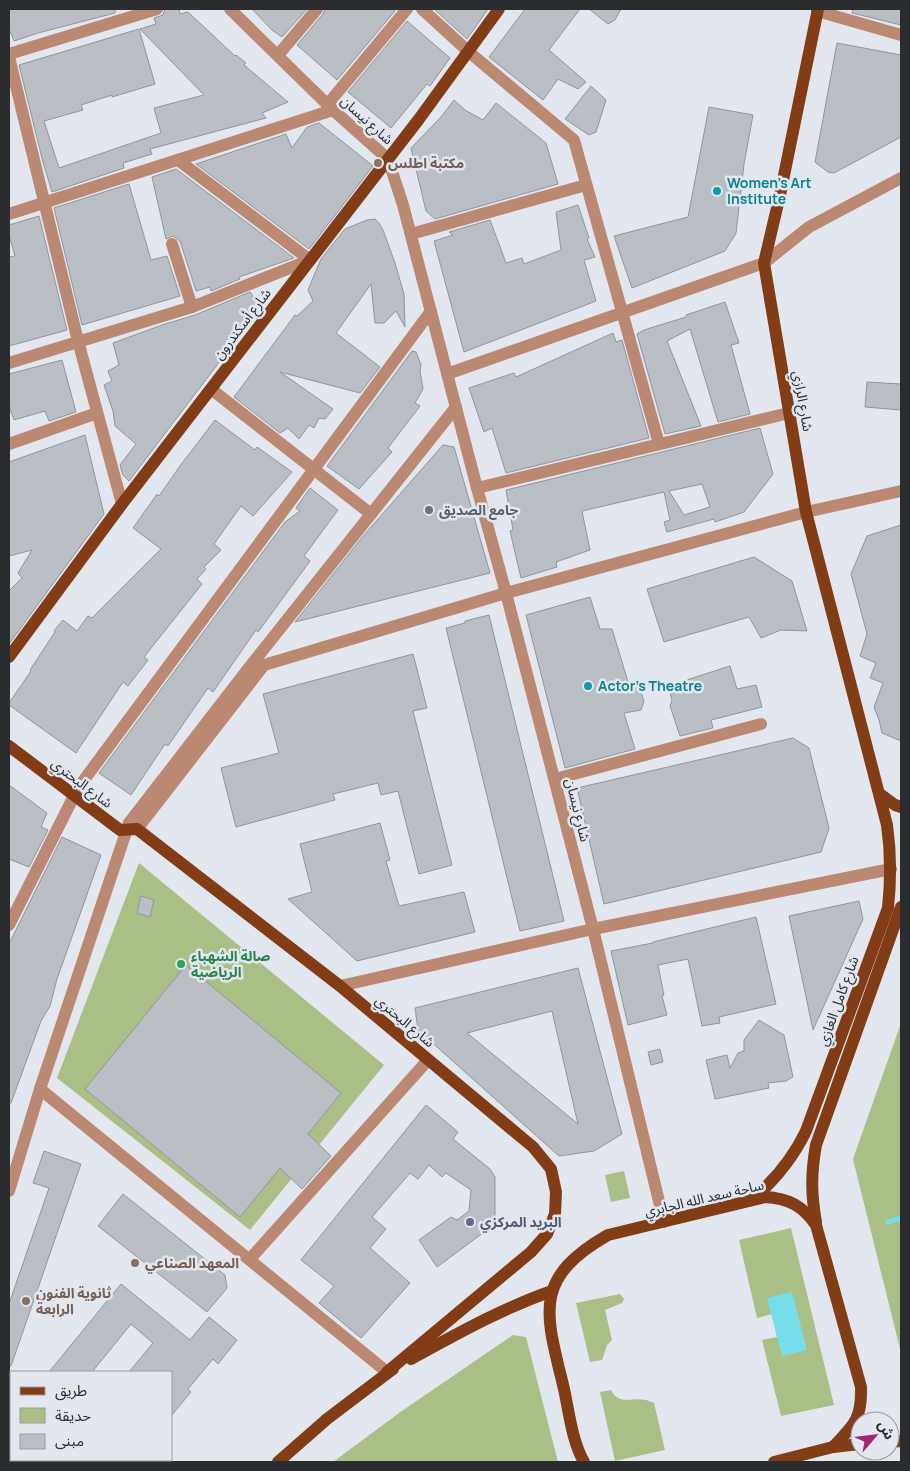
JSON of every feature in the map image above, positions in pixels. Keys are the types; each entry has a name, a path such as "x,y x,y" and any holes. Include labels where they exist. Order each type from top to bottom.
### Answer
{"main road":[{"name":"شارع أسكندرون","path":"9,657 122,504 388,159 499,9"},
{"name":"شارع الرازي","path":"817,10 780,195 764,263 806,512 880,794"},
{"name":"شارع البحتري","path":"9,746 120,830 132,829 340,986 533,1147 551,1169 556,1192 555,1214 547,1234 531,1252 387,1372"},
{"path":"880,794 901,807"},
{"name":"شارع كامل الغازي","path":"754,1199 789,1162 806,1131 888,908 891,869 887,825 880,794"},
{"name":"شارع كامل الغازي","path":"816,1225 811,1180 816,1145 901,907"},
{"name":"ساحة سعد الله الجابري","path":"584,1462 574,1435 550,1327 548,1308 552,1291 560,1273 588,1247 608,1236 766,1196 789,1200 805,1211 816,1225 861,1387 862,1406 856,1420 833,1447"},
{"path":"278,1462 327,1419 387,1372 495,1314 552,1291"},
{"path":"774,1462 833,1447 850,1445"}],"street":[{"path":"122,504 78,341 9,55 157,9"},
{"name":"شارع نيسان","path":"230,9 330,107 388,159 448,374 594,929 664,1222"},
{"path":"278,55 317,9"},
{"path":"9,214 178,160 330,107 407,9"},
{"path":"422,9 469,52 574,140 659,444"},
{"path":"817,10 901,35"},
{"path":"178,160 310,260"},
{"path":"448,374 764,263 809,227 901,178"},
{"path":"410,234 586,185"},
{"path":"172,244 192,307"},
{"path":"9,363 192,307 310,260"},
{"path":"9,925 78,788 431,311"},
{"path":"211,389 371,514"},
{"path":"132,829 129,823 456,407"},
{"path":"10,440 97,413"},
{"path":"477,488 789,413"},
{"path":"9,1191 40,1088 132,829 264,665 506,593 806,512 901,491"},
{"path":"555,779 761,724"},
{"path":"340,986 594,929 891,869"},
{"path":"250,1259 428,1060"},
{"path":"40,1088 387,1372"}],"green space":[{"name":"صالة الشهباء الرياضية","path":"139,863 384,1065 250,1230 57,1078"},
{"path":"901,1023 901,1353 853,1159"},
{"path":"624,1171 630,1198 611,1202 605,1175"},
{"path":"791,1228 834,1405 781,1416 762,1340 777,1337 772,1314 757,1318 739,1240"},
{"path":"620,1294 624,1299 622,1303 605,1310 612,1340 607,1345 602,1360 590,1362 576,1303"},
{"path":"513,1335 526,1337 558,1462 333,1462 399,1413"},
{"path":"611,1390 618,1398 626,1400 640,1399 654,1403 665,1450 615,1461 600,1392"}],"water":[{"path":"792,1292 807,1350 782,1356 767,1298"}],"building":[{"path":"9,9 115,9 115,13 14,41 9,29"},
{"path":"165,9 179,9 180,14 188,12 235,56 246,63 244,65 288,102 262,113 266,118 150,149 152,154 123,163 124,168 52,192 19,65 139,29 155,84 81,105 83,110 44,121 59,168 161,133 154,108 204,95 140,29 156,24 154,18 163,15"},
{"path":"252,9 307,9 282,37 272,30"},
{"path":"325,9 393,9 395,11 337,80 297,45"},
{"path":"434,9 488,9 467,39"},
{"path":"525,9 580,9 549,50 586,82 578,89 558,79 543,100 489,57"},
{"path":"589,9 621,9 615,20 608,24"},
{"path":"853,9 901,9 901,25 852,13"},
{"path":"407,21 450,58 430,86 427,84 391,128 348,92"},
{"path":"837,43 901,55 901,137 834,173 828,172 815,162"},
{"path":"591,86 606,100 596,132 589,135 565,119"},
{"path":"454,100 465,110 483,120 496,103 546,143 558,184 435,219 426,211 411,148 441,117"},
{"name":"Women's Art Institute","path":"709,107 753,115 744,164 736,233 725,251 632,288 614,236 688,217"},
{"path":"319,123 373,166 309,249 196,164 286,134 292,148 307,127"},
{"path":"176,169 294,258 239,277 240,279 211,291 210,287 196,291 180,241 173,236 166,239 152,177"},
{"path":"129,184 151,260 167,256 180,296 82,325 54,208"},
{"path":"578,205 589,238 587,239 595,257 584,260 596,301 464,352 434,241 453,235 449,232 490,220 506,263 522,258 524,264 561,250 556,212"},
{"path":"39,216 67,330 9,346 9,257 15,256 9,235 9,225"},
{"path":"375,219 383,230 404,294 405,327 396,311 384,323 375,323 371,284 336,333 380,367 360,393 280,372 333,409 325,419 319,418 314,428 309,425 299,439 288,428 280,433 234,397 295,315 297,316 313,301 308,290 321,259 345,229 367,220"},
{"path":"250,292 261,307 129,481 123,475 120,465 136,444 115,426 113,411 104,385 112,381 108,371 119,365 113,343 195,315"},
{"path":"725,302 739,343 731,345 750,414 718,422 690,329 667,341 701,426 665,434 637,334"},
{"path":"613,333 616,342 622,340 649,438 506,473 492,428 484,432 469,388 514,373 516,377"},
{"path":"412,351 416,352 421,365 423,389 415,403 420,406 388,448 392,452 359,489 327,466"},
{"path":"62,360 76,412 49,421 45,411 14,420 9,406 9,374"},
{"path":"867,382 901,384 901,410 865,407"},
{"path":"215,420 255,450 257,447 292,472 253,516 241,506 214,544 221,550 204,567 206,569 197,579 202,584 144,657 148,660 128,686 123,682 76,753 9,705 9,703 31,671 54,631 63,620 77,631 88,616 92,618 161,549 133,528"},
{"path":"760,428 773,474 744,512 715,522 714,519 667,532 664,522 670,520 664,492 582,511 590,550 556,562 557,567 521,578 510,531 513,530 506,490","holes":["702,484 710,507 684,515 669,491"]},
{"path":"85,435 104,514 9,644 9,591 22,578 18,573 32,550 9,556 9,462"},
{"name":"جامع الصديق","path":"443,445 454,447 490,573 295,622 364,535"},
{"path":"310,488 338,510 304,556 310,561 258,632 256,630 213,692 208,688 168,746 165,744 131,795 99,773 285,522 300,511 296,508"},
{"path":"901,525 901,741 882,733 874,707 883,683 870,678 876,663 860,656 867,634 851,574 867,536"},
{"path":"754,557 792,581 807,631 781,630 761,638 749,617 664,642 647,589"},
{"path":"590,597 600,629 612,629 629,685 638,683 644,701 641,710 624,713 635,749 565,768 526,615"},
{"path":"489,615 564,921 520,931 446,628"},
{"path":"413,654 427,708 413,711 452,865 419,874 398,791 381,795 378,783 333,794 335,800 236,827 221,768 279,753 263,694"},
{"path":"730,666 737,689 756,685 762,707 711,720 713,728 680,736 670,706 672,700 668,686"},
{"path":"793,738 809,748 829,828 821,852 604,904 577,788"},
{"path":"9,785 47,813 41,827 48,830 29,867 9,859"},
{"path":"380,823 390,860 386,861 399,906 464,892 475,932 357,961 288,899 312,892 300,844"},
{"path":"62,837 101,855 57,979 50,1006 41,1021 11,1103 9,1103 9,944"},
{"path":"141,896 154,900 150,917 137,913"},
{"path":"859,901 863,919 813,1030 789,916"},
{"path":"756,917 776,1004 719,1017 720,1023 702,1026 688,959 658,965 664,995 662,996 667,1015 628,1025 611,951 653,943"},
{"path":"186,965 341,1093 308,1134 331,1156 302,1189 280,1168 240,1217 85,1089"},
{"path":"578,968 622,1134 594,1151 559,1156 418,1030 415,1008","holes":["552,1011 578,1124 467,1033"]},
{"path":"759,1020 784,1035 793,1077 786,1081 768,1083 769,1088 715,1099 706,1060 727,1055 730,1068 738,1053 744,1051 744,1040"},
{"path":"660,1049 663,1062 651,1065 648,1052"},
{"name":"البريد المركزي","path":"426,1105 458,1132 453,1139 490,1169 495,1177 495,1224 437,1267 419,1240 451,1217 457,1220 469,1211 471,1190 446,1173 442,1177 429,1165 418,1179 410,1173 372,1217 386,1229 370,1248 410,1283 361,1338 319,1303 334,1286 301,1260"},
{"path":"44,1151 81,1164 11,1366 9,1366 9,1304 49,1188 33,1183"},
{"path":"123,1194 225,1275 227,1288 207,1312 98,1226"},
{"path":"121,1284 190,1340 209,1317 237,1340 218,1364 213,1359 188,1389 191,1392 172,1415 172,1371 130,1371 153,1343 131,1324 93,1371 50,1371"}],"waterway":[{"path":"888,1222 901,1218"}],"place":[{"name":"مكتبة اطلس","path":"378,163"},
{"name":"Women's Art Institute","path":"717,191"},
{"name":"جامع الصديق","path":"429,510"},
{"name":"Actor's Theatre","path":"588,686"},
{"name":"صالة الشهباء الرياضية","path":"181,964"},
{"name":"البريد المركزي","path":"470,1222"},
{"name":"المعهد الصناعي","path":"135,1263"},
{"name":"ثانوية الفنون الرابعة","path":"26,1301"}]}
